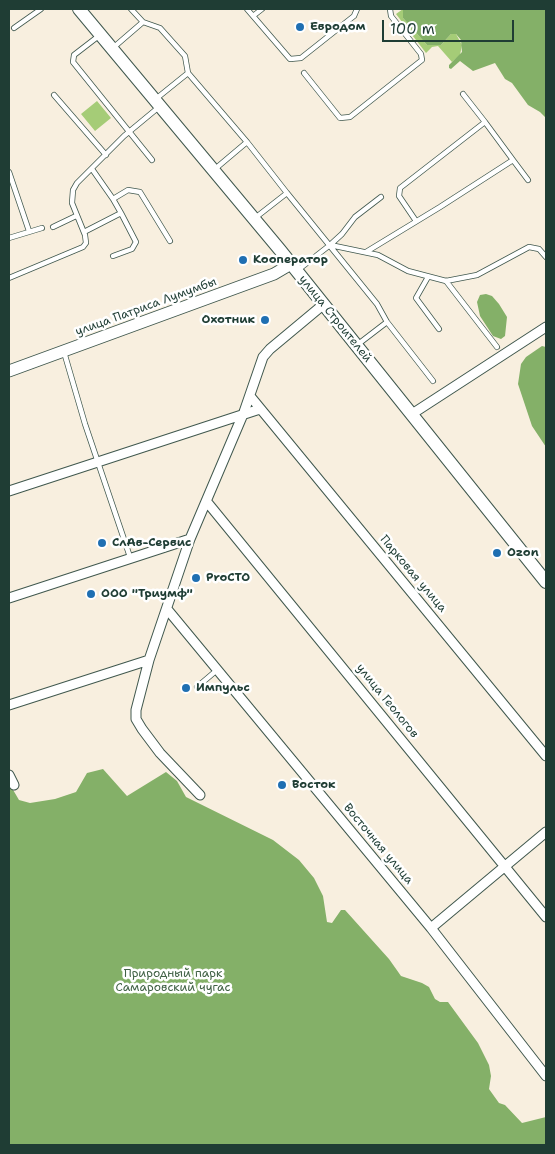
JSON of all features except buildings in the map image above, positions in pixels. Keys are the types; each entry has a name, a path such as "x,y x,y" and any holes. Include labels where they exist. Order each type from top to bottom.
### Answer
{"main road":[{"name":"улица Строителей","path":"81,10 294,267 546,582"}],"street":[{"name":"улица Патриса Лумумбы","path":"9,371 294,267"},
{"path":"200,795 160,753 136,719 136,710 149,660 190,539 244,412 266,352 324,304"},
{"path":"412,414 546,328"},
{"name":"Парковая улица","path":"250,396 546,756"},
{"path":"9,492 244,412 260,409"},
{"name":"улица Геологов","path":"207,502 546,917"},
{"path":"9,598 190,539"},
{"name":"Восточная улица","path":"167,609 431,928 546,1076"},
{"path":"9,705 149,660"},
{"path":"9,775 14,785"},
{"path":"431,928 546,832"}],"lane":[{"path":"14,28 41,9"},
{"path":"131,9 143,22 160,28 185,56 188,73 247,142 377,304 387,322 433,381"},
{"path":"247,9 290,60 296,59 354,16 357,9"},
{"path":"253,16 262,9"},
{"path":"304,73 340,118 350,117 422,60 421,54 391,16 390,9"},
{"path":"112,48 143,22"},
{"path":"101,34 74,55 73,62 152,160"},
{"path":"9,278 77,251 86,243 84,232 72,203 73,190 82,177 188,73"},
{"path":"463,94 528,180"},
{"path":"54,95 106,155"},
{"path":"416,221 399,196 400,188 485,122"},
{"path":"214,170 247,142"},
{"path":"366,252 513,160"},
{"path":"92,169 113,199 136,242 132,249 113,256"},
{"path":"9,172 30,232"},
{"path":"113,199 128,190 140,192 170,240"},
{"path":"254,219 287,193"},
{"path":"294,267 330,245 342,234 355,217 381,197"},
{"path":"84,232 121,213"},
{"path":"52,227 76,216"},
{"path":"9,238 42,228"},
{"path":"330,245 366,252 378,256 402,269 446,281 477,275 529,248 538,249 546,257"},
{"path":"428,277 416,298 439,329"},
{"path":"446,281 497,347"},
{"path":"357,345 387,322"},
{"path":"64,352 130,557"},
{"path":"197,686 217,670"}],"green space":[{"path":"403,9 403,18 427,45 441,45 451,34 456,34 462,45 460,55 452,62 438,46 432,47 426,53 396,14"},
{"path":"403,9 546,9 546,118 528,105 512,83 505,79 495,63 473,71 460,61 451,69 449,68 449,65 462,52 461,40 456,34 451,34 441,45 427,45 403,18"},
{"path":"97,101 111,118 95,131 81,114"},
{"path":"480,295 492,296 507,317 505,336 501,339 493,336 480,316 477,302"},
{"path":"542,346 546,347 546,447 532,426 518,384 521,364 526,357"},
{"name":"Природный парк Самаровский чугас","path":"103,769 127,796 166,772 177,781 186,797 273,840 299,860 314,878 323,896 327,922 332,923 341,910 345,910 389,959 401,976 422,983 429,987 435,999 440,1002 448,1002 478,1043 489,1065 491,1076 489,1089 499,1103 505,1105 522,1123 546,1117 546,1145 9,1145 9,783 19,800 30,803 55,799 76,792 87,773"}],"place":[{"name":"Евродом","path":"300,27"},
{"name":"Кооператор","path":"243,260"},
{"name":"Охотник","path":"265,320"},
{"name":"СлАв-Сервис","path":"102,543"},
{"name":"Ozon","path":"497,553"},
{"name":"ProСТО","path":"196,578"},
{"name":"ООО \"Триумф\"","path":"91,594"},
{"name":"Импульс","path":"186,688"},
{"name":"Восток","path":"282,785"}]}
